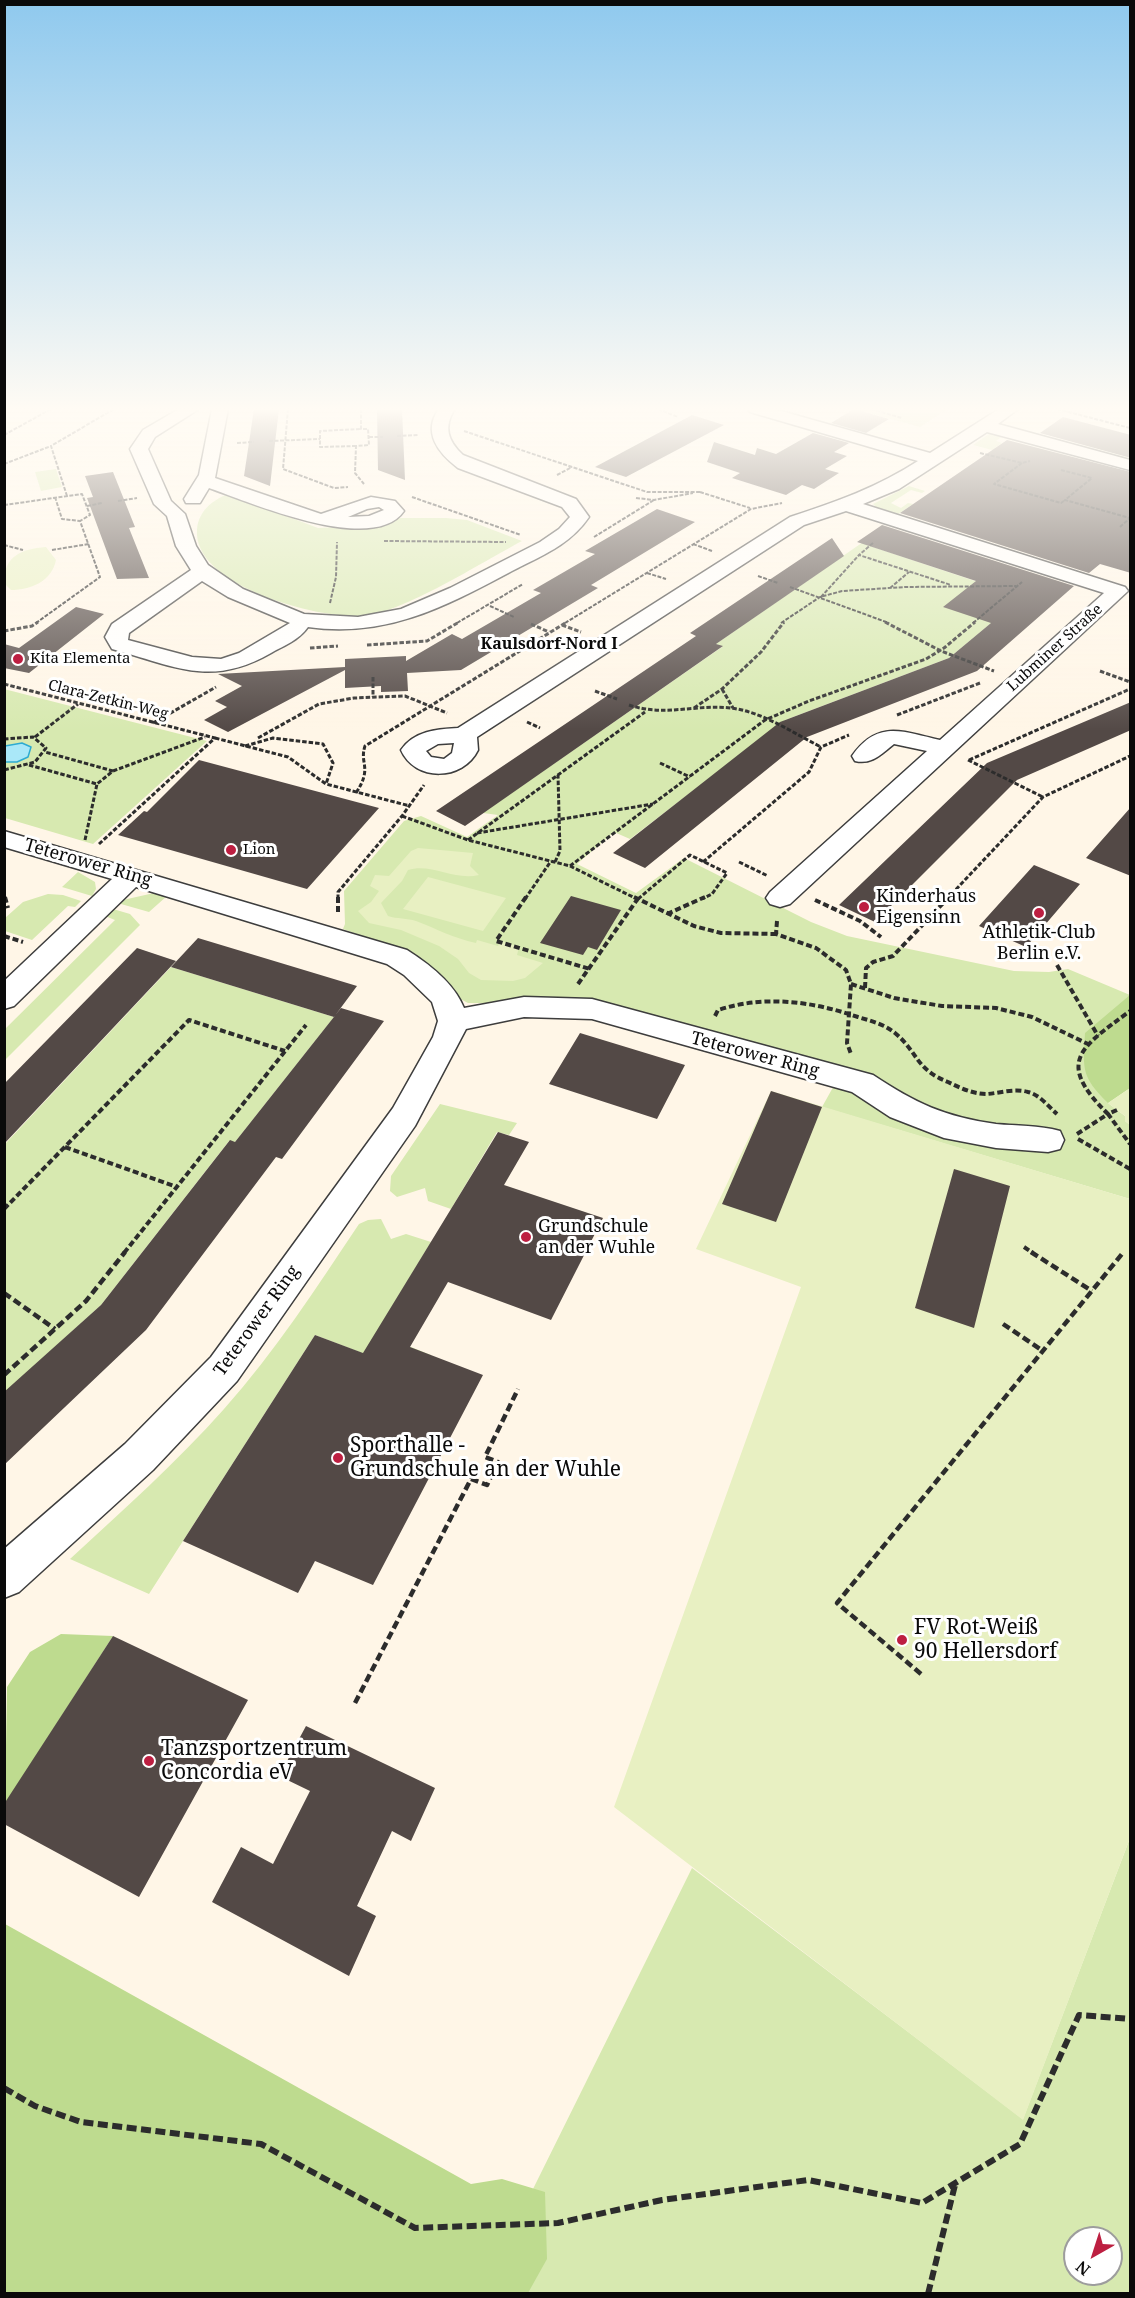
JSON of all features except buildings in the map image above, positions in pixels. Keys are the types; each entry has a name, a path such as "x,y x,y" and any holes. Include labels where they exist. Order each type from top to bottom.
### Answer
{"street":[{"path":"177,516 188,553 201,572 216,584 312,621 366,623 392,619 427,608 552,542 577,522 579,516"},
{"path":"304,516 330,521"},
{"path":"438,766 421,763 415,757 413,750 420,742 471,731 797,520 809,516"},
{"name":"Lubminer Straße","path":"780,898 956,754 1020,681 1118,591 882,516"},
{"path":"201,572 130,621 116,637 120,644 207,666 223,666 233,664 312,621"},
{"path":"864,756 889,736 956,754"},
{"name":"Teterower Ring","path":"4,839 337,937 397,957 414,968 445,999 453,1021 448,1037 404,1117 224,1369 139,1457 4,1577"},
{"path":"4,999 131,876"},
{"name":"Teterower Ring","path":"453,1021 503,1010 534,1007 592,1009 701,1041 862,1083 901,1108 944,1126 996,1136 1056,1129"}],"path":[{"path":"61,516 62,519 80,521 88,516"},
{"path":"470,516 530,538"},
{"path":"356,793 366,778 369,767 363,752 365,746 429,704 738,516"},
{"path":"1120,527 1130,518"},
{"path":"607,520 616,523"},
{"path":"4,631 32,626 100,578 80,521"},
{"path":"312,621 327,615 336,577 330,521"},
{"path":"694,708 722,689 761,652 779,625 820,597 873,543"},
{"path":"52,550 89,544"},
{"path":"693,544 705,549"},
{"path":"4,545 23,550"},
{"path":"859,555 955,586"},
{"path":"890,588 910,572"},
{"path":"646,573 672,582"},
{"path":"758,576 778,583"},
{"path":"570,866 765,720 809,701 926,659 941,651 1017,586 890,588 842,591 820,597"},
{"path":"790,587 888,623 941,651 1020,681"},
{"path":"489,606 514,617"},
{"path":"531,624 550,632"},
{"path":"562,624 587,635"},
{"path":"1100,671 1131,681"},
{"path":"373,677 373,697"},
{"name":"Clara-Zetkin-Weg","path":"4,684 288,757 326,784 410,806"},
{"path":"153,723 216,688"},
{"path":"722,689 733,708"},
{"path":"956,754 1131,689"},
{"path":"595,691 617,699"},
{"path":"245,746 319,704 373,697 405,696 429,704 471,731"},
{"path":"34,737 78,704"},
{"path":"629,705 645,712 662,713 694,708 733,708 765,720 821,747"},
{"path":"468,840 645,712"},
{"path":"4,739 18,736 34,737 44,743 45,752"},
{"path":"81,861 97,784 112,771 206,736"},
{"path":"81,861 215,738"},
{"path":"258,738 301,739 323,744 334,757 334,771 326,784"},
{"path":"45,752 112,771"},
{"path":"29,765 45,752"},
{"path":"956,754 1042,797"},
{"path":"865,988 862,974 864,969 871,963 893,956 1042,797 1131,756"},
{"path":"660,763 690,777"},
{"path":"4,770 29,765 97,784"},
{"path":"337,937 338,892 410,806 438,766"},
{"path":"558,774 560,851 496,941 590,969"},
{"path":"476,834 654,803"},
{"path":"402,816 468,840 570,866 694,926 721,933 776,934 816,948 846,970 851,984 847,1043 862,1083"},
{"path":"534,1007 542,996 581,983 637,899 690,855 727,873 712,894 667,914"},
{"path":"4,895 8,908"},
{"path":"776,934 780,898"},
{"path":"4,936 24,942"},
{"path":"1057,965 1098,1036"},
{"path":"851,984 894,998 942,1006 996,1008 1032,1017 1088,1044"},
{"path":"701,1041 718,1010 733,1004 787,999 849,1014 879,1023 895,1032 908,1045 923,1068 971,1092 1024,1091 1035,1094 1056,1129"},
{"path":"1131,1011 1088,1044 1078,1055 1075,1068 1083,1086 1131,1144"},
{"path":"4,1209 189,1020 286,1051"},
{"path":"4,1375 86,1301 306,1025"},
{"path":"1117,1110 1074,1137 1131,1169"},
{"path":"65,1148 177,1187"},
{"path":"1024,1247 1092,1291"},
{"path":"921,1674 837,1603 1122,1254"},
{"path":"4,1293 55,1329"},
{"path":"1003,1324 1043,1351"},
{"path":"355,1703 471,1479 487,1485 498,1462 485,1457 519,1389"},
{"path":"4,2088 35,2106 81,2122 261,2144 415,2228 558,2223 662,2200 808,2180 922,2203 1020,2144 1079,2015 1131,2019"},
{"path":"928,2294 955,2184"}],"green space":[{"path":"287,516 318,528 378,525 400,518 446,518 467,520 522,541 399,606 362,616 342,615 289,605 236,583 215,567 201,550 197,530 200,518"},
{"path":"866,540 873,547 975,581 1037,585 949,658 785,720 630,839 614,832 577,864 636,893 684,858 811,922 847,936 1014,971 1049,972 1068,969 1130,995 1130,1088 1108,1103 1125,1116 1125,1121 1130,1125 1130,1199 822,1107 841,1073 603,1004 468,1003 453,995 388,945 343,929 345,924 344,891 404,821 421,816 467,837 498,815 483,813 722,647 716,644"},
{"path":"46,547 56,560 50,574 33,586 11,590 4,583 7,566 11,560 22,552"},
{"path":"4,689 207,741 93,844 5,818"},
{"path":"418,848 473,853 470,866 479,875 461,876 417,868 408,870 402,881 381,903 388,916 416,921 476,943 477,940 498,946 501,941 519,947 517,955 543,963 525,978 513,981 481,980 469,973 458,959 439,946 401,930 369,923 358,911 371,902 379,891 370,886 375,875 389,876 411,851"},
{"path":"78,872 95,882 96,889 92,896 62,887"},
{"path":"428,877 506,898 483,931 403,909"},
{"path":"154,893 167,896 149,912 114,902"},
{"path":"48,894 63,895 81,901 75,907 68,906 32,940 5,931 5,918 23,902"},
{"path":"113,909 130,914 140,925 5,1060 5,1029 115,920 105,916"},
{"path":"171,967 334,1017 235,1142 229,1141 101,1305 5,1392 5,1144"},
{"path":"1130,995 1130,1088 1108,1103 1088,1079 1084,1064 1085,1033"},
{"path":"1130,1088 1130,1125 1125,1121 1125,1116 1108,1103"},
{"name":"FV Rot-Weiß 90 Hellersdorf","path":"771,1091 1130,1199 1130,1838 1023,2120 614,1807 801,1287 696,1249"},
{"path":"440,1104 517,1123 509,1135 497,1132 451,1209 428,1201 425,1188 397,1197 390,1191 391,1176"},
{"path":"381,1219 391,1239 406,1234 431,1242 376,1333 431,1355 420,1375 315,1335 149,1594 70,1559 168,1467 243,1387 311,1296 359,1224 368,1220"},
{"path":"61,1634 113,1636 5,1804 7,1687 30,1652"},
{"path":"1130,1838 1130,2293 481,2294 692,1868 1023,2119"},
{"path":"5,1924 471,2184 502,2179 545,2192 547,2259 528,2293 5,2293"}],"water":[{"path":"22,743 31,747 28,757 17,762 5,762 5,746"}],"place":[{"name":"Kita Elementa","path":"18,659"},
{"name":"Lion","path":"231,850"},
{"name":"Kinderhaus Eigensinn","path":"864,907"},
{"name":"Athletik-Club Berlin e.V.","path":"1039,913"},
{"name":"Grundschule an der Wuhle","path":"526,1237"},
{"name":"Sporthalle - Grundschule an der Wuhle","path":"338,1458"},
{"name":"FV Rot-Weiß 90 Hellersdorf","path":"902,1640"},
{"name":"Tanzsportzentrum Concordia eV","path":"149,1761"}],"district":[{"name":"Kaulsdorf-Nord I","path":"549,644"}]}
